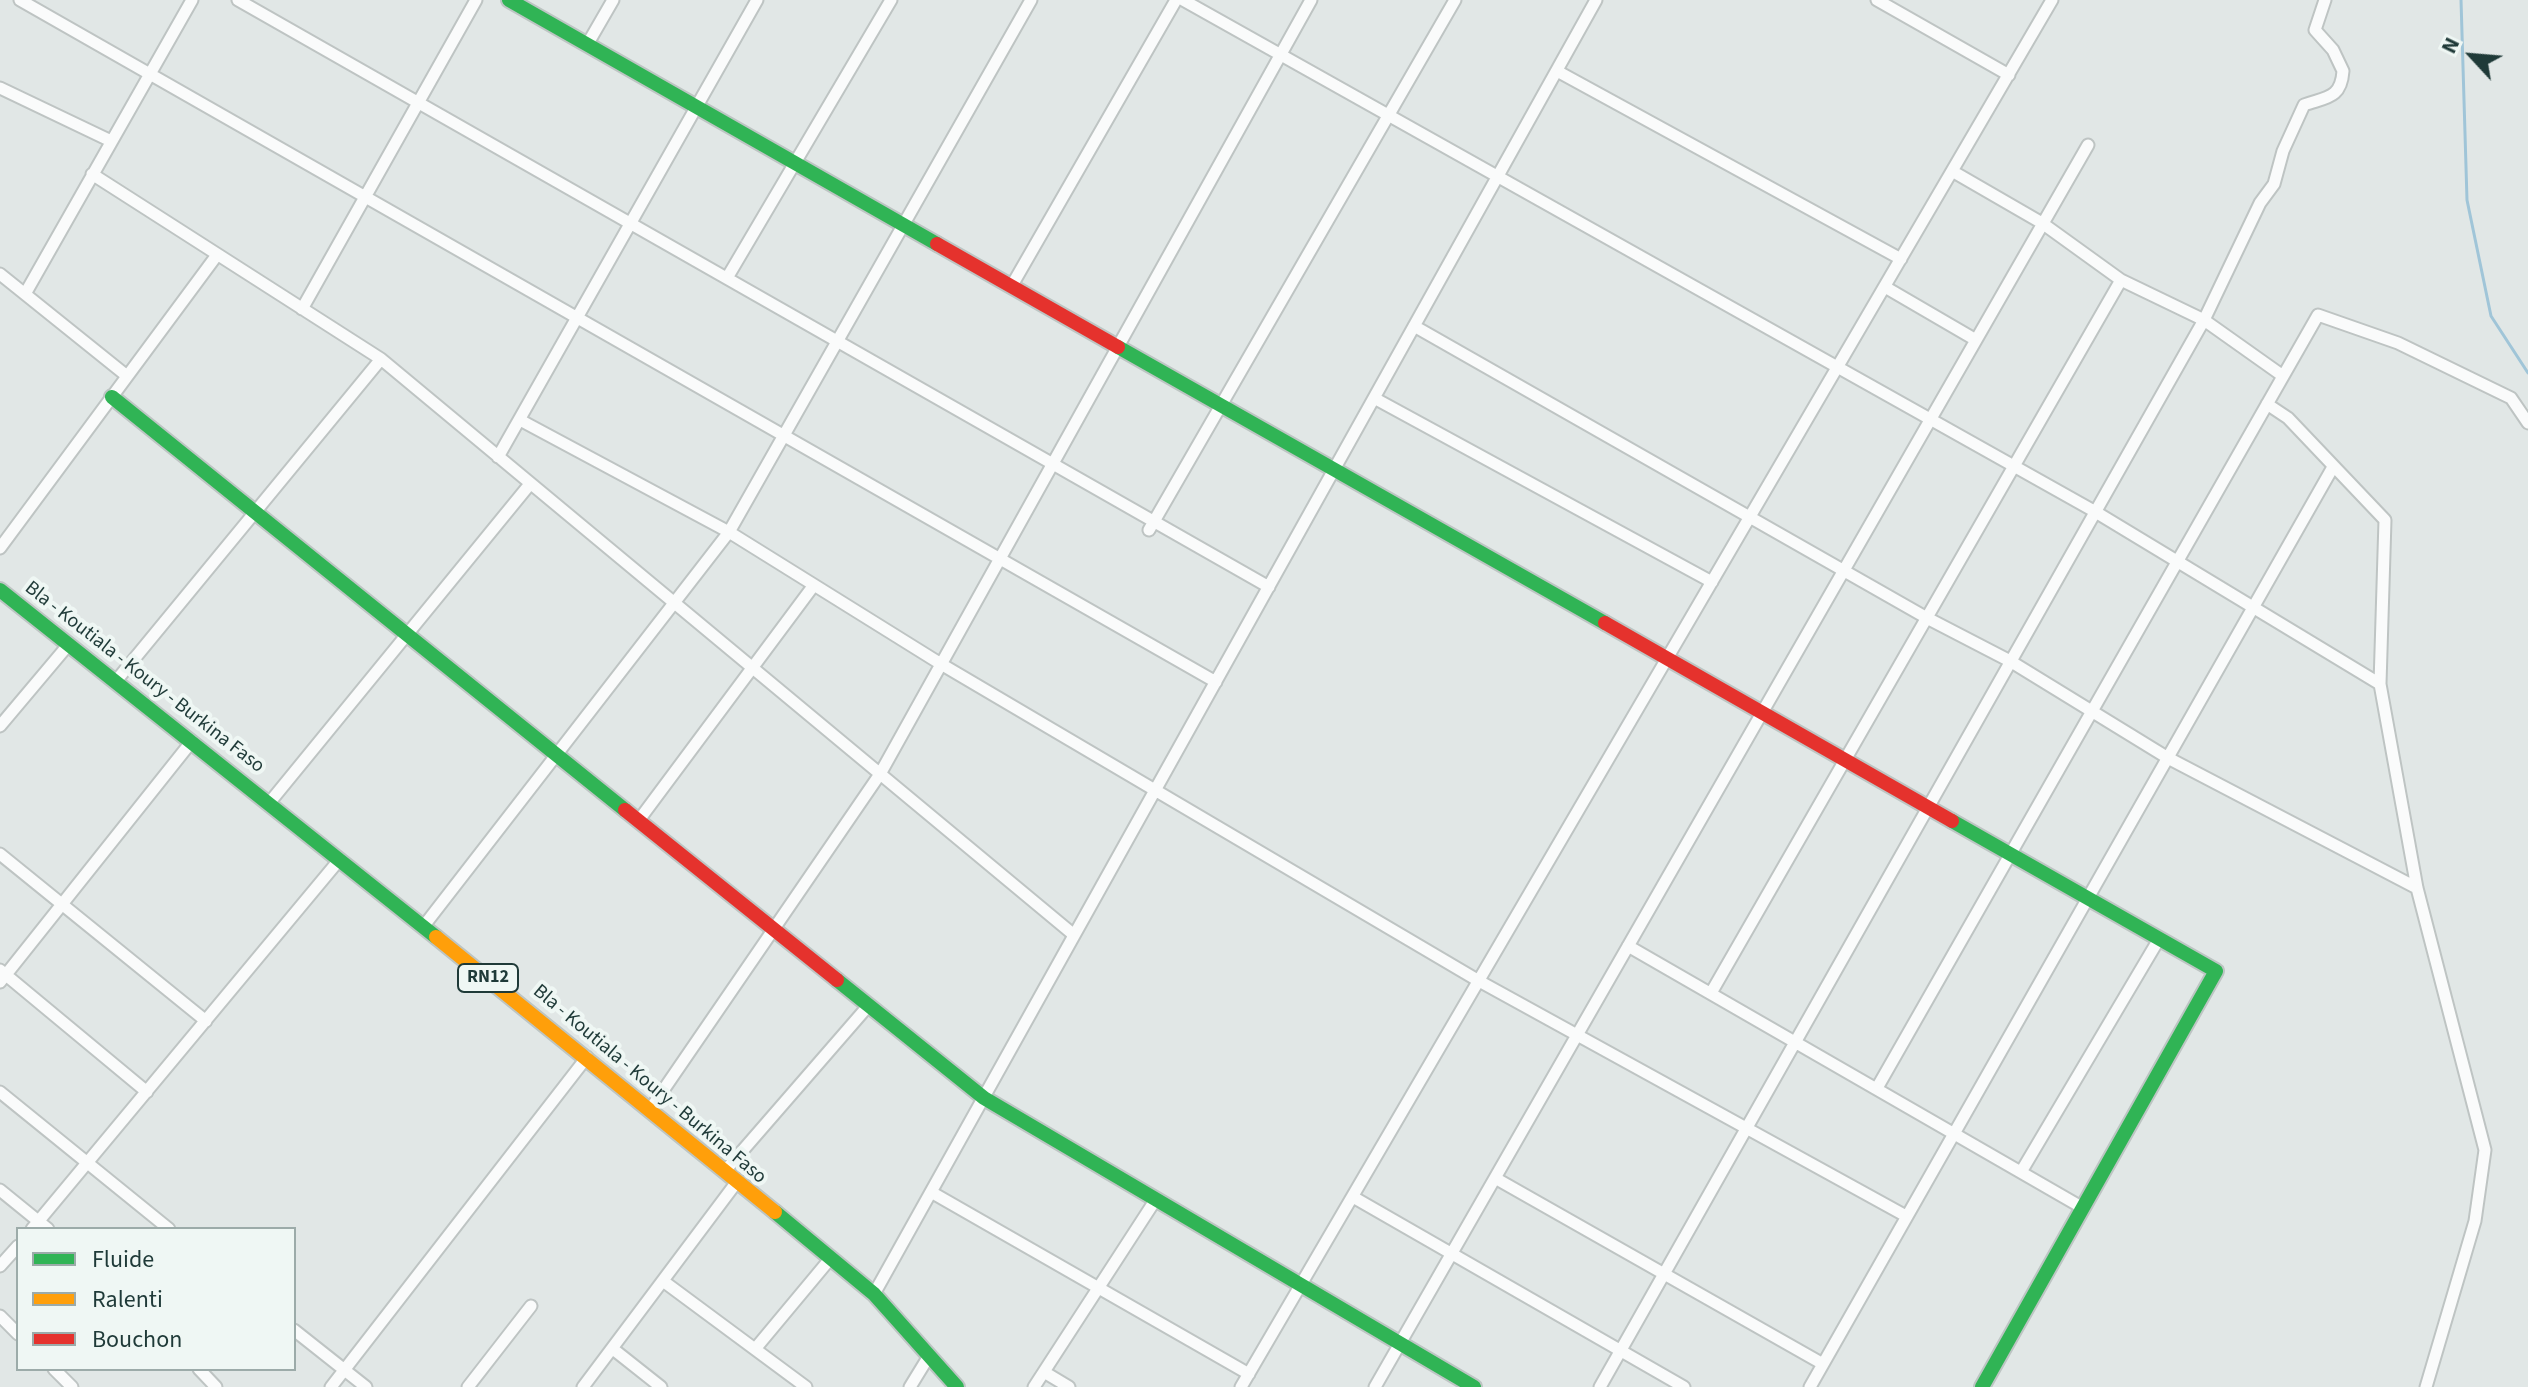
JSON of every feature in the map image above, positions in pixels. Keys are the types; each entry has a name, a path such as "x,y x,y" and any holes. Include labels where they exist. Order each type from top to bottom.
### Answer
{"street":[{"path":"20,0 1216,682"},
{"path":"25,294 192,0"},
{"path":"238,0 1052,464 1151,526 1269,587"},
{"path":"302,309 476,0"},
{"path":"509,0 2216,971 1982,1387"},
{"path":"587,45 613,0"},
{"path":"498,457 757,0"},
{"path":"727,278 891,0"},
{"path":"423,927 729,532 1031,0"},
{"path":"1011,287 1176,0"},
{"path":"1183,0 2094,511 2380,684"},
{"path":"649,1111 880,774 1311,0"},
{"path":"1151,526 1455,0"},
{"path":"874,1294 1596,0"},
{"path":"1877,0 2009,75"},
{"path":"1241,1387 2052,0"},
{"path":"1600,1387 2204,320 2260,203 2274,184 2283,151 2304,105 2332,98 2343,80 2343,71 2333,50 2315,30 2325,0"},
{"path":"1557,71 1901,259"},
{"path":"0,88 111,141"},
{"path":"1375,1387 2088,145"},
{"path":"1952,171 2042,223 2121,280 2204,320 2283,376"},
{"path":"92,174 381,359 1074,935"},
{"path":"0,548 217,255"},
{"path":"0,274 127,376"},
{"path":"1711,993 2121,280"},
{"path":"1885,287 1976,340"},
{"path":"1877,1088 2318,315 2398,343 2511,398 2528,423"},
{"path":"1414,326 1927,618 2010,661 2168,758 2417,888"},
{"path":"116,681 381,359"},
{"path":"112,397 984,1098 1474,1387"},
{"path":"1374,398 1712,582"},
{"path":"2267,404 2288,418 2385,520 2380,684 2417,888 2485,1150 2475,1221 2426,1387"},
{"path":"520,420 729,532 941,664 1479,981 1906,1216"},
{"path":"1810,1387 2090,900 2252,606 2333,467"},
{"path":"270,802 530,484"},
{"path":"639,820 814,585"},
{"name":"Bla - Koutiala - Koury - Burkina Faso","path":"0,590 587,1057 874,1294 957,1387"},
{"path":"0,726 69,644"},
{"path":"147,1092 2,975 192,741"},
{"path":"0,854 206,1021"},
{"path":"0,1190 40,1226 88,1163 340,859"},
{"path":"2021,1172 2159,939"},
{"path":"1628,946 2083,1208"},
{"path":"724,1172 869,1005"},
{"path":"331,1387 587,1057"},
{"path":"0,1092 167,1227"},
{"path":"1495,1178 1823,1364"},
{"path":"583,1387 736,1183"},
{"path":"931,1192 1249,1374"},
{"path":"1353,1197 1684,1387"},
{"path":"1034,1387 1156,1199"},
{"path":"0,1266 16,1248"},
{"path":"755,1349 830,1259"},
{"path":"663,1281 806,1387"},
{"path":"468,1387 531,1306"},
{"path":"0,1316 16,1332"},
{"path":"296,1332 366,1387"},
{"path":"613,1349 661,1387"},
{"path":"910,1387 929,1356"},
{"path":"56,1371 72,1387"},
{"path":"196,1387 202,1372 216,1387"},
{"path":"1044,1372 1069,1387"}],"waterway":[{"path":"2461,0 2467,200 2491,316 2528,373"}],"traffic: fast":[{"path":"509,0 937,244"},
{"path":"1118,347 1605,623"},
{"path":"112,397 625,810"},
{"path":"0,590 436,937"},
{"path":"1952,821 2216,971 1982,1387"},
{"path":"837,980 984,1098 1474,1387"},
{"path":"775,1212 874,1294 957,1387"}],"traffic: slow":[{"path":"436,937 775,1212"}],"traffic: jam":[{"path":"937,244 1118,347"},
{"path":"1605,623 1952,821"},
{"path":"625,810 837,980"}]}
